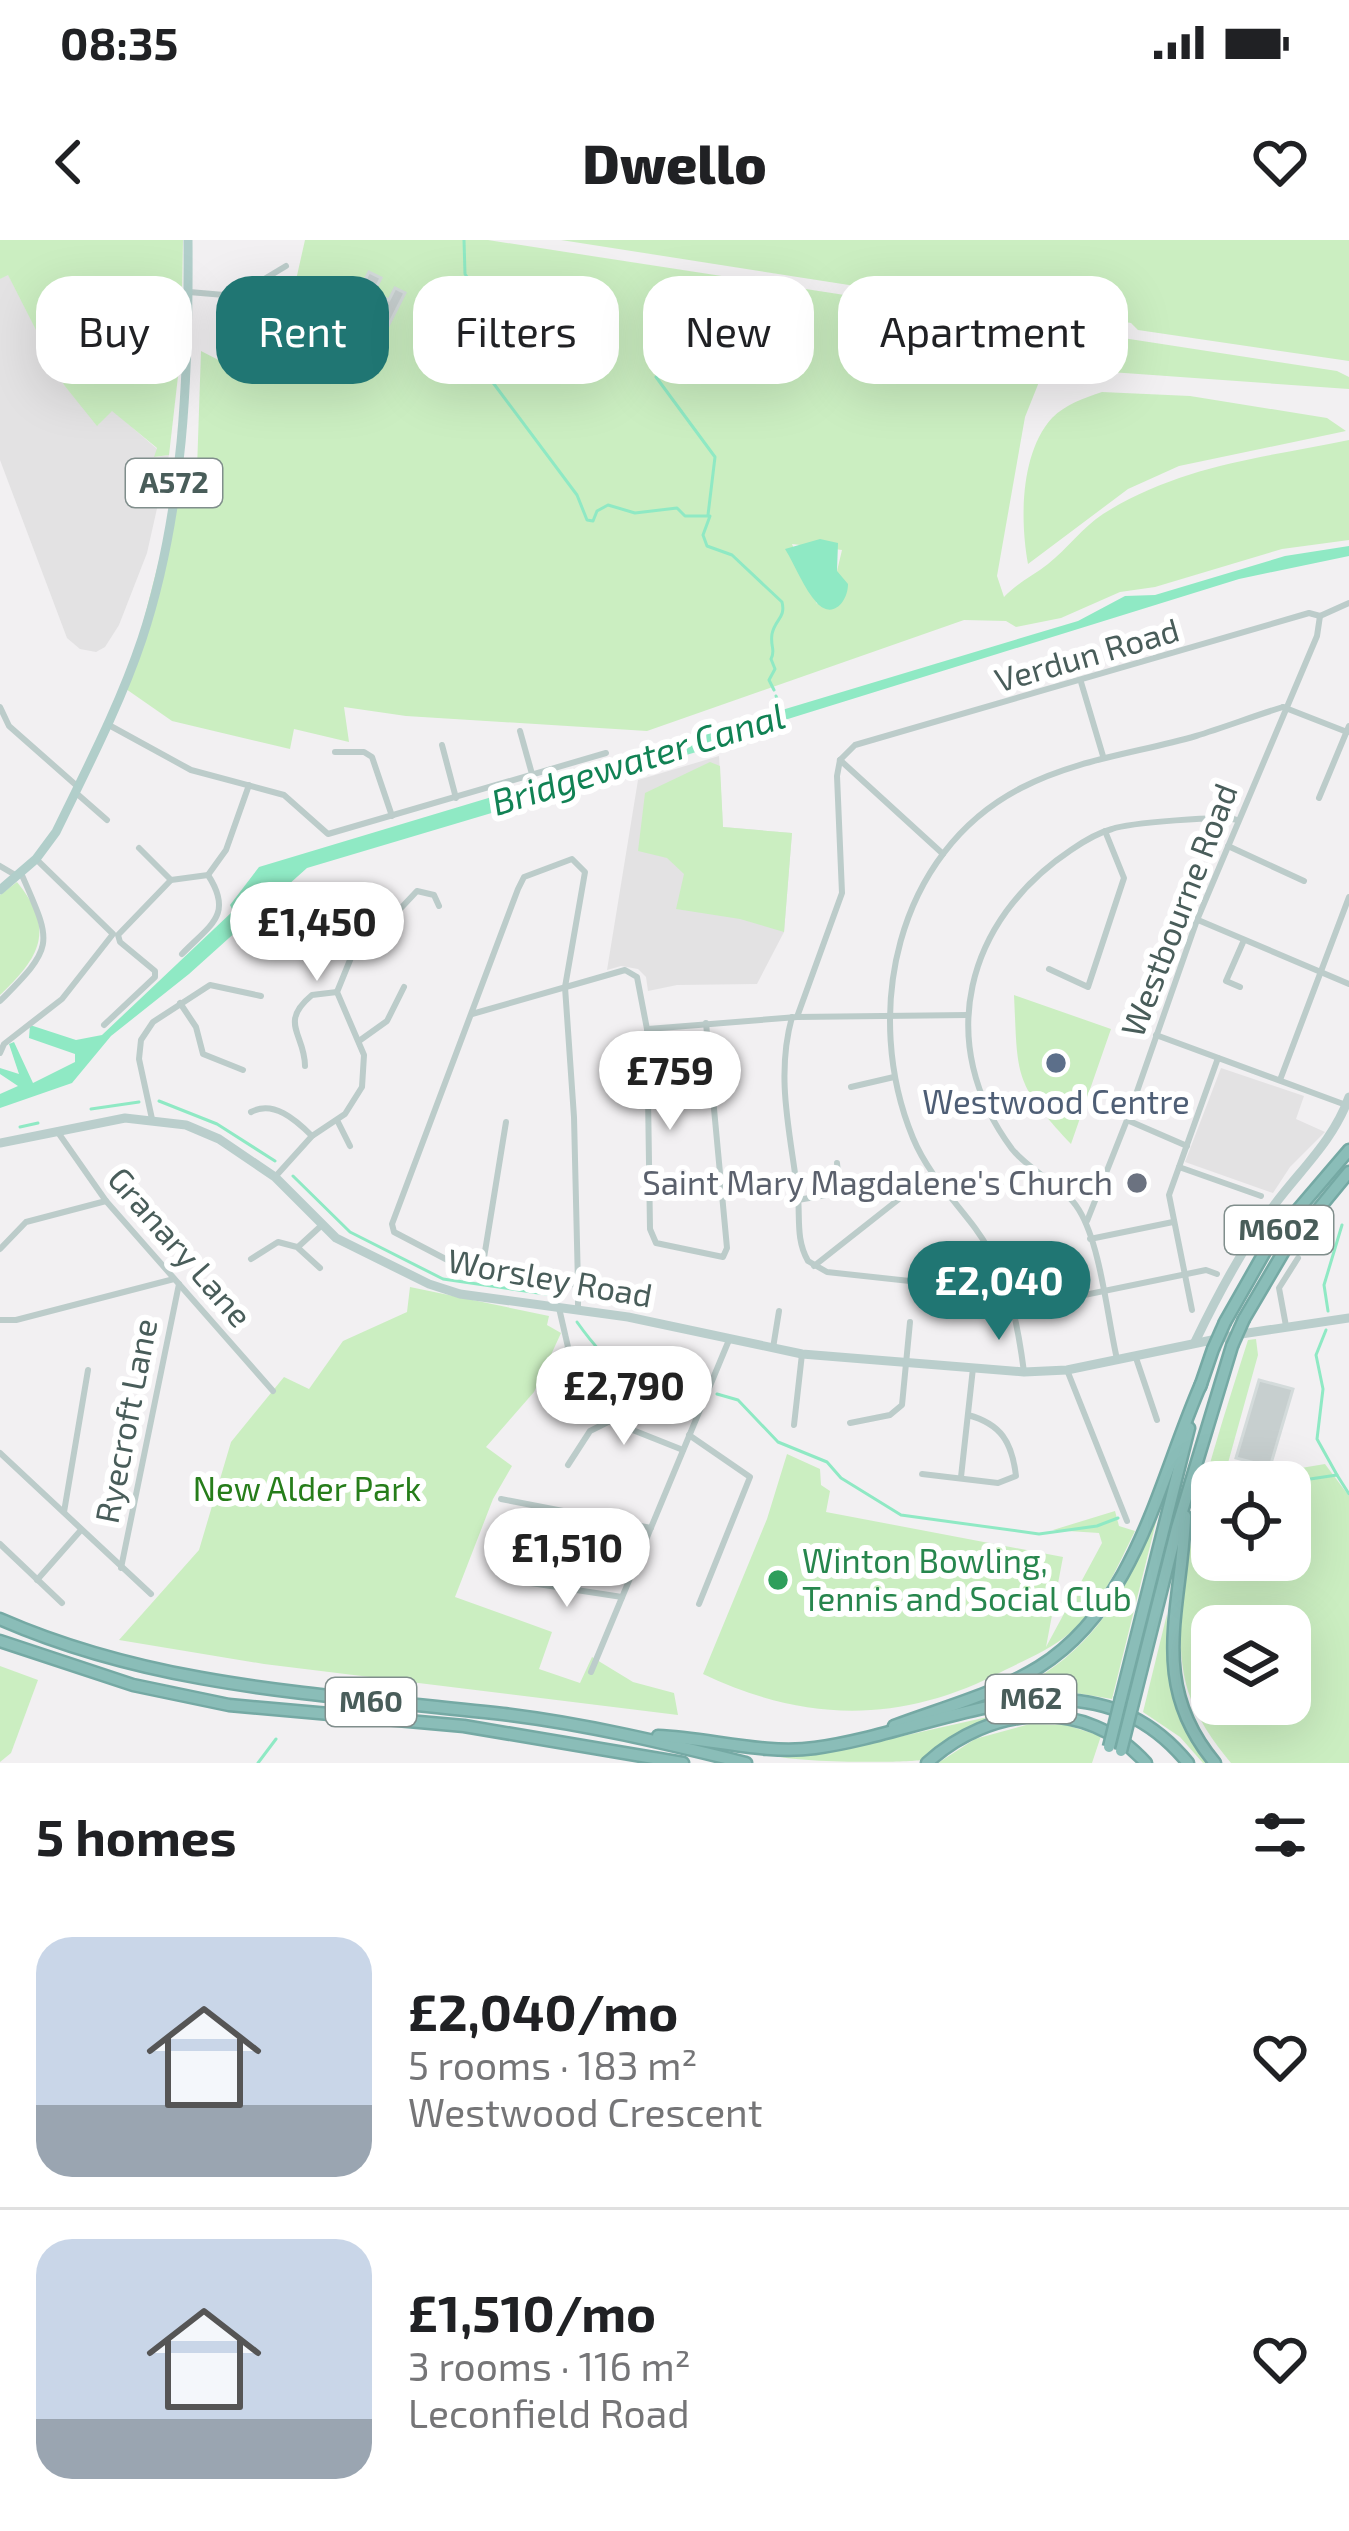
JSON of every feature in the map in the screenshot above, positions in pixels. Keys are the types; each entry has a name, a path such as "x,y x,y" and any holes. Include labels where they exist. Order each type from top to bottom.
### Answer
{"highway":[{"name":"M602","path":"859,1739 1014,1681 1078,1636 1113,1592 1132,1556 1225,1322 1271,1241 1349,1150"},
{"name":"M602","path":"1127,1701 1232,1346 1284,1251 1349,1172"},
{"name":"M602","path":"1105,1763 1116,1754 1201,1384"},
{"name":"M602","path":"1185,1501 1172,1659 1182,1703 1219,1763"},
{"name":"M60","path":"0,1619 102,1657 204,1682 788,1750 859,1739"},
{"name":"M60","path":"0,1640 133,1684 229,1705 464,1726 676,1762"},
{"name":"M62","path":"859,1739 1031,1699 1070,1698 1141,1721 1188,1763"},
{"path":"927,1763 980,1728 1041,1715 1095,1726 1146,1763"},
{"name":"M60","path":"643,1735 746,1763"}],"main road":[{"name":"A572","path":"188,240 188,276"},
{"name":"A572","path":"0,890 36,859 56,832 142,639 171,509 185,384"},
{"path":"1196,1342 1254,1233 1334,1134 1348,1101"},
{"name":"Worsley Road","path":"0,1143 125,1118 185,1125 219,1138 275,1177 336,1238 429,1285 460,1294 628,1318 802,1354 1024,1372 1067,1370 1196,1342 1349,1318"}],"street":[{"path":"192,292 236,296 286,266"},
{"name":"Verdun Road","path":"840,760 855,745 1309,613 1320,616 1349,603"},
{"name":"Westbourne Road","path":"1086,1223 1197,920 1317,635 1320,616"},
{"path":"1081,682 1103,756"},
{"path":"0,707 9,726 106,820"},
{"path":"1024,1372 1011,1292 987,1246 914,1142 894,1077 887,1013 895,958 910,912 943,854 1007,796 1103,756 1194,736 1283,707 1348,730 1319,798"},
{"path":"106,724 191,770 284,795 328,834 606,753"},
{"path":"520,731 532,774"},
{"path":"442,745 456,798"},
{"path":"335,752 364,752 371,757 392,816"},
{"path":"840,760 943,854"},
{"path":"840,760 842,893 784,1052 784,1097 802,1249 814,1266 827,1272 1011,1292"},
{"path":"104,1025 155,977 149,966 120,943 118,934 170,880 208,875 226,850 249,785"},
{"path":"1117,1359 1086,1223 1070,1198 1022,1161 1003,1135 972,1060 968,1015 978,958 1011,902 1049,866 1106,830 1219,815 1237,820"},
{"path":"1048,969 1088,987 1124,878 1106,830"},
{"path":"1228,846 1304,880"},
{"path":"139,848 170,880"},
{"path":"0,1053 4,1044 62,999 113,934 36,859"},
{"path":"578,1285 457,1265 394,1232 392,1224 524,877 572,860 584,872 565,987 574,1117 578,1285 578,1312"},
{"path":"0,866 19,874 43,919 42,952 36,965 0,1001"},
{"path":"182,954 219,913 220,893 208,875"},
{"path":"275,1177 312,1136 338,1120 362,1087 366,1067 337,992 359,938 385,925 417,891 434,895 439,907"},
{"path":"1280,1080 1349,897"},
{"path":"347,920 359,938"},
{"path":"1197,920 1349,985"},
{"path":"1240,987 1226,981 1244,940"},
{"path":"470,1015 626,971 641,986 647,1029 650,1228 656,1244 722,1257 727,1248 706,1022"},
{"path":"152,1119 139,1045 148,1027 210,985 261,996"},
{"path":"359,1041 387,1021 404,987"},
{"path":"305,1066 305,1052 293,1031 295,1017 312,994 337,992"},
{"path":"179,1004 196,1027 203,1054 243,1070"},
{"path":"647,1029 794,1017 968,1015"},
{"path":"1156,1035 1348,1101"},
{"path":"1192,1310 1169,1195 1218,1058"},
{"path":"851,1088 894,1077"},
{"path":"250,1112 273,1106 312,1136"},
{"path":"338,1120 350,1145"},
{"path":"1127,1120 1186,1146"},
{"path":"482,1270 506,1122"},
{"name":"Granary Lane","path":"57,1129 106,1201 273,1391"},
{"path":"798,1200 826,1195 839,1183 837,1163"},
{"path":"1179,1167 1262,1196"},
{"path":"814,1266 932,1172"},
{"path":"0,1250 26,1222 106,1201"},
{"path":"1090,1239 1173,1222"},
{"path":"297,1247 323,1226"},
{"path":"251,1259 272,1244 297,1247 320,1268"},
{"path":"1286,1326 1279,1288 1298,1258"},
{"path":"1016,1309 1206,1270 1217,1274"},
{"path":"1,1320 176,1281"},
{"name":"Ryecroft Lane","path":"121,1568 176,1281"},
{"path":"553,1376 568,1347 560,1308"},
{"path":"773,1348 779,1311"},
{"path":"850,1423 899,1409 910,1322"},
{"path":"591,1672 729,1340"},
{"path":"794,1425 802,1354"},
{"path":"1135,1355 1157,1420"},
{"path":"961,1477 973,1368"},
{"path":"64,1512 88,1370"},
{"path":"1067,1370 1126,1522"},
{"path":"922,1474 998,1483 1016,1476 1004,1435 994,1424 968,1415"},
{"path":"568,1466 590,1431 610,1421 683,1450"},
{"path":"688,1434 750,1477 699,1604"},
{"path":"0,1453 151,1594"},
{"path":"501,1499 652,1528"},
{"path":"37,1580 81,1531"},
{"path":"0,1544 62,1603"},
{"path":"518,1581 622,1598"}],"shaded area":[{"path":"8,274 36,330 36,384 63,384 98,425 112,410 157,449 155,457 169,455 147,553 119,625 105,647 96,652 80,649 67,638 0,460 0,279"},
{"path":"719,756 723,827 792,833 784,932 757,984 677,985 648,991 646,977 638,969 607,970 638,780"},
{"path":"1221,1068 1304,1096 1296,1119 1325,1132 1290,1167 1273,1193 1185,1162"}],"green space":[{"path":"0,240 183,240 182,276 36,276 36,330 8,275 0,279"},
{"path":"305,240 488,240 721,276 643,276 643,384 814,384 814,290 838,294 838,384 1038,384 1025,417 997,576 1004,597 1103,514 1132,497 1223,465 1349,440 1349,540 1282,549 1155,587 1120,592 1061,618 1016,627 1006,621 964,620 647,731 406,716 344,707 349,742 294,729 290,749 172,721 126,689 180,479 196,499 201,351 216,359 216,384 389,384 389,276 297,276","holes":["792,544 842,550 837,571 817,604"]},
{"path":"561,240 1349,240 1349,361 1138,330 1128,322 1128,276 838,276 838,283"},
{"path":"1128,339 1337,371 1349,377 1349,389 1128,373"},
{"path":"177,384 169,455 154,457 157,448 112,411 97,426 64,385"},
{"path":"1102,392 1190,396 1327,418 1346,431 1179,466 1128,489 1028,564 1025,488 1041,433 1057,413"},
{"path":"710,762 720,766 723,827 792,833 784,932 676,909 684,874 667,858 638,851 645,793"},
{"path":"17,882 36,915 38,942 25,968 0,995 0,895"},
{"path":"1014,995 1111,1029 1071,1144 1038,1106 1022,1077"},
{"name":"New Alder Park","path":"410,1287 549,1316 547,1325 561,1333 534,1392 486,1447 512,1466 493,1499 455,1597 552,1632 539,1669 580,1683 592,1657 633,1682 674,1693 678,1715 264,1664 119,1640 199,1550 231,1442 284,1377 309,1389 343,1341 407,1312"},
{"path":"1256,1339 1258,1355 1229,1461 1211,1461 1248,1340"},
{"path":"787,1454 820,1469 821,1485 830,1491 826,1512 1063,1557 1046,1647 1102,1543 1099,1533 1053,1530 1115,1511 1119,1526 1135,1531 1107,1586 1081,1623 1055,1644 1005,1670 967,1688 892,1708 854,1711 779,1702 703,1674 767,1519"},
{"path":"1325,1464 1349,1496 1349,1763 1231,1763 1204,1725 1311,1725 1311,1605 1191,1605 1191,1698 1181,1655 1191,1543 1191,1581 1311,1581 1311,1466"},
{"path":"1159,1510 1112,1699 1058,1690 1003,1696 1066,1657 1101,1621 1128,1579"},
{"path":"1167,1614 1175,1693 1209,1763 1203,1763 1180,1737 1143,1712"},
{"path":"0,1666 38,1680 11,1753 0,1762"},
{"path":"992,1716 921,1760 824,1761 773,1755 827,1753"},
{"path":"1030,1724 1066,1725 1101,1736 1092,1763 938,1763 975,1739"}],"water":[{"path":"820,539 838,543 837,571 848,584 842,602 829,610 812,597 785,549"},
{"name":"Bridgewater Canal","path":"1349,546 1349,556 1239,579 775,723 693,753 307,868 189,974 111,1036 72,1083 0,1108 0,1094 18,1086 0,1074 0,1068 19,1074 9,1044 14,1042 33,1083 75,1062 75,1054 29,1038 30,1025 76,1040 102,1035 233,911 230,905 259,867 1078,621 1125,596 1155,595 1285,556"}],"building":[{"path":"395,288 405,293 389,324 389,300"},
{"path":"1259,1380 1293,1389 1272,1461 1236,1458"}],"waterway":[{"name":"Bridgewater Canal","path":"464,240 465,274 497,319 487,353 488,376 577,495 587,520 593,521 597,511 608,505 635,513 677,508 685,516 710,516 703,535 707,546 732,555 782,602 783,612 772,638 775,669 769,680 774,690"},
{"path":"661,384 715,457 708,515"},
{"name":"Bridgewater Canal","path":"776,696 778,701"},
{"path":"159,1101 217,1124 275,1161"},
{"path":"91,1109 139,1102"},
{"path":"20,1127 38,1123"},
{"path":"293,1176 350,1232 443,1279 552,1295"},
{"path":"1328,1311 1324,1285 1342,1225"},
{"path":"577,1322 601,1353 626,1374 656,1387 694,1393"},
{"path":"1326,1330 1316,1355 1323,1389 1317,1439 1337,1475"},
{"path":"717,1394 738,1400 778,1442 827,1462 841,1478 901,1515 1039,1534 1097,1526 1118,1518"},
{"path":"1311,1479 1337,1475 1349,1494"},
{"path":"258,1763 276,1739"}],"place":[{"name":"Westwood Centre","path":"1056,1063"},
{"name":"Saint Mary Magdalene's Church","path":"1137,1183"},
{"name":"Winton Bowling, Tennis and Social Club","path":"778,1580"}]}
